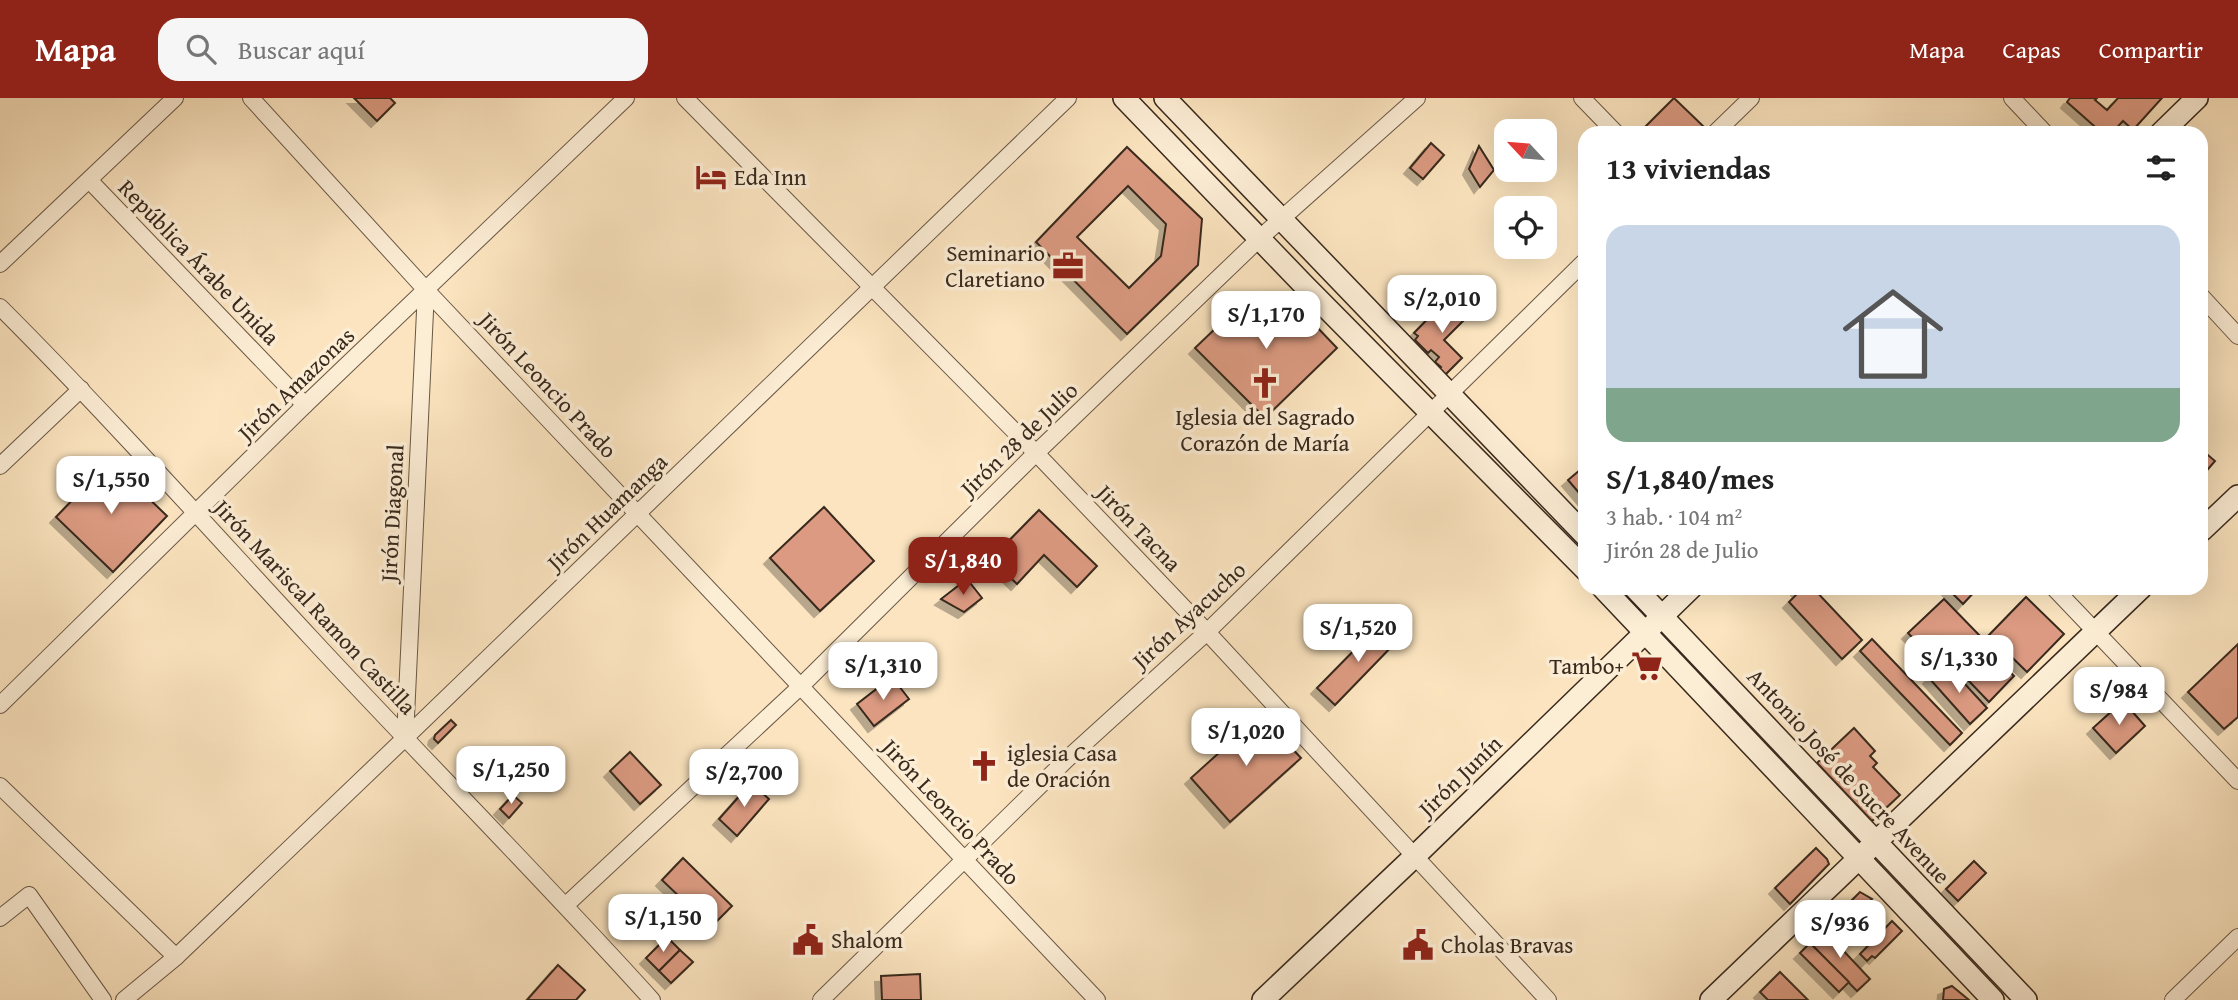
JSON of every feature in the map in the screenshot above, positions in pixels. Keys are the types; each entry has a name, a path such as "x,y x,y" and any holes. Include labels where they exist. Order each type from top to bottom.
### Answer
{"main road":[{"path":"1124,98 1578,562"},
{"path":"1165,98 1578,529"},
{"path":"2168,126 2197,98"},
{"path":"2208,524 2238,496"},
{"path":"1610,595 1993,1000"},
{"name":"Antonio José de Sucre Avenue","path":"1642,595 2026,1000"},
{"name":"Jirón Junín","path":"1263,1000 1684,595"},
{"path":"1711,1000 2134,595"}],"street":[{"path":"0,264 174,98"},
{"name":"Jirón Leoncio Prado","path":"251,98 426,290 1097,1000"},
{"name":"Jirón Amazonas","path":"0,705 305,405 626,98"},
{"name":"Jirón Tacna","path":"685,98 1035,453 1206,632 1548,1000"},
{"name":"Jirón Huamanga","path":"124,1000 176,957 1068,98"},
{"name":"Jirón 28 de Julio","path":"566,905 801,686 1035,453 1260,238 1417,98"},
{"path":"1582,98 1609,126"},
{"path":"1722,126 1751,98"},
{"path":"2012,98 2038,126"},
{"name":"República Árabe Unida","path":"90,181 305,405"},
{"name":"Jirón Ayacucho","path":"821,1000 1066,760 1206,632 1578,268"},
{"name":"Jirón Diagonal","path":"405,738 426,290"},
{"path":"2208,304 2238,336"},
{"name":"Jirón Mariscal Ramon Castilla","path":"0,307 81,388 652,1000"},
{"path":"0,466 81,388"},
{"path":"2061,595 2238,781"},
{"path":"0,786 176,957"},
{"path":"0,918 29,895 103,1000"},
{"path":"2173,1000 2238,937"}],"building":[{"path":"354,98 390,98 395,103 377,121"},
{"path":"1674,98 1703,126 1646,126"},
{"path":"2070,98 2097,98 2095,100 2107,110 2118,98 2162,98 2137,126 2129,126 2123,121 2118,126 2094,126 2067,102"},
{"path":"1431,143 1444,155 1423,179 1410,168"},
{"path":"1479,146 1494,170 1480,187 1469,169"},
{"path":"1127,147 1202,219 1198,265 1127,334 1036,242","holes":["1128,186 1166,224 1161,256 1129,288 1077,237"]},
{"path":"1446,300 1450,304 1453,300 1469,315 1444,340 1462,358 1443,377 1437,371 1441,367 1435,362 1439,357 1431,350 1428,353 1415,340 1418,336 1414,333"},
{"name":"Iglesia del Sagrado Corazón de María","path":"1243,302 1293,302 1337,348 1265,418 1195,348"},
{"path":"2208,455 2215,461 2208,469"},
{"path":"110,461 167,516 113,572 56,517"},
{"path":"1578,472 1578,492 1568,480"},
{"path":"824,507 874,561 820,611 770,558"},
{"path":"1039,510 1097,566 1077,587 1044,555 1017,584 991,559"},
{"path":"967,579 982,598 964,612 941,599"},
{"path":"1796,595 1820,595 1862,640 1842,659 1789,602"},
{"path":"1954,595 1971,595 1963,604"},
{"path":"2026,597 2064,634 2027,672 1989,635"},
{"path":"1944,599 1984,640 1948,675 1908,633"},
{"path":"1382,622 1399,639 1335,705 1317,688"},
{"path":"1872,639 1962,733 1950,745 1860,651"},
{"path":"2238,644 2238,717 2224,729 2188,692"},
{"path":"1990,652 2014,676 1989,702 1965,677"},
{"path":"1941,667 1948,675 1953,671 1987,708 1970,724 1929,678"},
{"path":"892,677 909,699 874,726 857,704"},
{"path":"2123,701 2145,726 2116,753 2093,728"},
{"path":"1261,715 1301,758 1230,822 1191,778"},
{"path":"451,720 456,725 438,743 434,739 435,735"},
{"path":"1854,728 1875,751 1870,756 1877,763 1873,767 1900,795 1872,821 1817,763"},
{"path":"630,752 661,785 640,804 610,771"},
{"path":"751,783 769,799 737,836 719,819"},
{"path":"513,795 522,803 509,818 500,809"},
{"path":"1816,848 1829,864 1790,904 1775,888"},
{"path":"683,858 732,906 711,927 662,880"},
{"path":"1974,861 1986,873 1958,901 1946,889"},
{"path":"1860,892 1872,899 1832,938 1823,929"},
{"path":"1892,921 1902,931 1875,958 1872,956 1867,961 1860,954"},
{"path":"1823,929 1870,979 1857,991 1810,943"},
{"path":"667,937 680,950 659,971 646,958"},
{"path":"1810,943 1849,982 1839,992 1800,953"},
{"path":"680,950 693,962 671,983 659,971"},
{"path":"558,965 585,990 576,1000 527,1000"},
{"path":"1780,972 1808,1000 1768,1000 1760,992"},
{"path":"920,974 921,1000 882,1000 881,976"},
{"path":"1952,986 1969,1000 1943,1000 1944,989"}],"place":[{"name":"Eda Inn","path":"711,177"},
{"name":"Seminario Claretiano","path":"1068,266"},
{"name":"Iglesia del Sagrado Corazón de María","path":"1265,383"},
{"name":"Tambo+","path":"1647,666"},
{"name":"iglesia Casa de Oración","path":"984,766"},
{"name":"Shalom","path":"808,940"},
{"name":"Cholas Bravas","path":"1418,945"}]}
